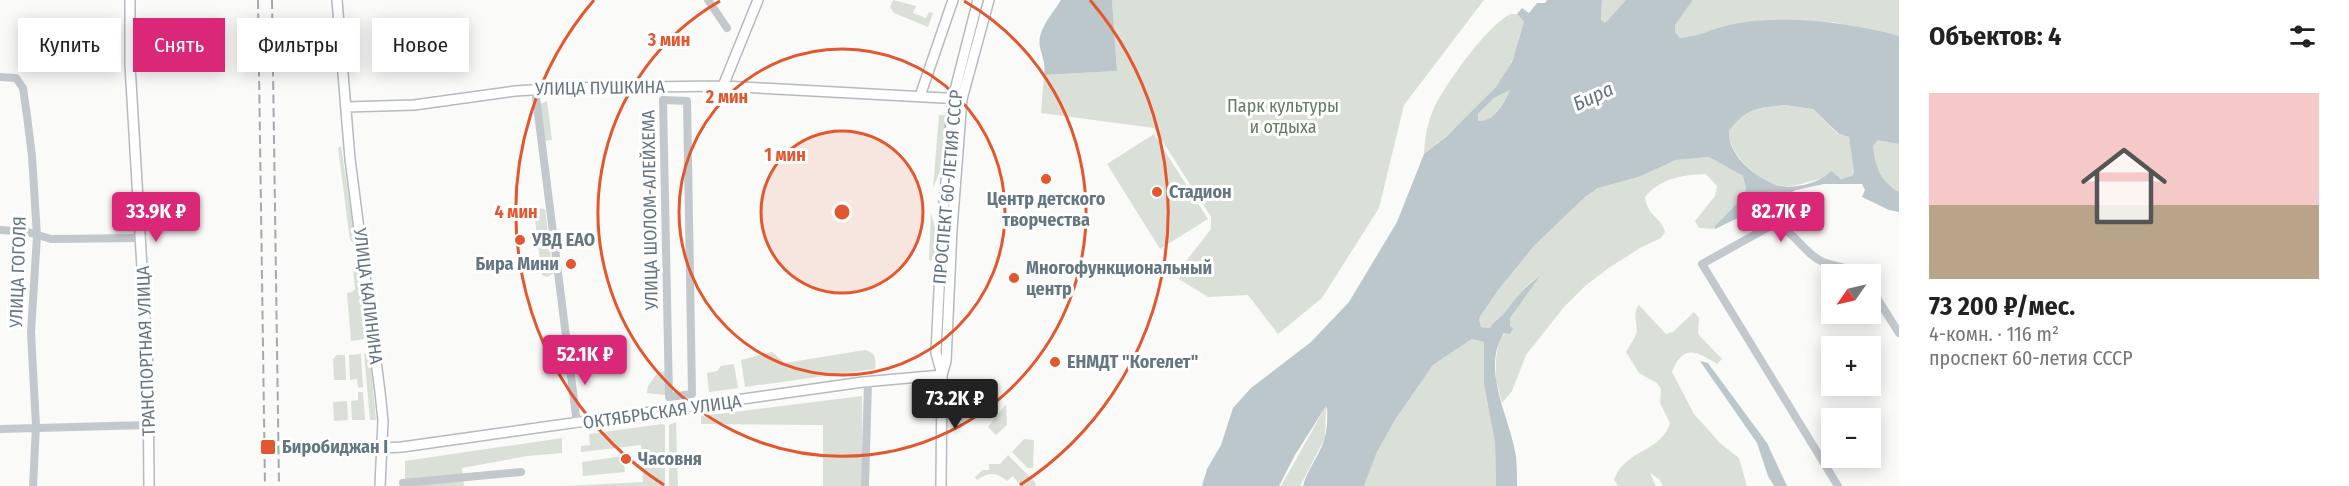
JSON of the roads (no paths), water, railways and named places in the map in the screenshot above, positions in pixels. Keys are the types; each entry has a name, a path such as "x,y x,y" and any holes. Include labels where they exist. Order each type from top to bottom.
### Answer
{"main road":[{"name":"ТРАНСПОРТНАЯ УЛИЦА","path":"130,0 130,65 148,369 149,486"},
{"name":"УЛИЦА КАЛИНИНА","path":"338,0 350,159 380,392 382,448 380,486"},
{"path":"723,86 758,0"},
{"path":"920,96 953,0"},
{"name":"ПРОСПЕКТ 60-ЛЕТИЯ СССР","path":"941,486 942,375 946,361 957,98 978,0"},
{"name":"ПРОСПЕКТ 60-ЛЕТИЯ СССР","path":"942,375 936,353 951,112 989,0"},
{"name":"УЛИЦА ПУШКИНА","path":"345,107 414,105 535,89 723,86 957,98"},
{"name":"ОКТЯБРЬСКАЯ УЛИЦА","path":"382,448 577,424 868,382 942,375"}],"street":[{"path":"708,0 727,28"},
{"name":"УЛИЦА ГОГОЛЯ","path":"0,77 16,78 23,88 32,156 37,236 32,332 36,426 33,486"},
{"path":"535,89 577,424"},
{"name":"УЛИЦА ШОЛОМ-АЛЕЙХЕМА","path":"663,100 687,101 692,394 669,397 663,100"},
{"path":"1832,264 1823,262 1783,226 1774,224 1702,264 1838,486"},
{"path":"0,230 28,232 51,239 142,238"},
{"path":"1881,304 1899,333"},
{"path":"866,486 868,382"},
{"path":"0,429 36,426 148,425"},
{"path":"403,483 521,472"}],"water":[{"path":"1061,0 1112,0 1117,71 1044,75 1039,41 1046,22"},
{"name":"Бира","path":"1547,0 1602,0 1601,20 1605,23 1626,0 1693,0 1675,25 1675,32 1680,38 1699,35 1729,25 1770,20 1837,23 1899,36 1899,144 1878,140 1873,146 1883,178 1899,192 1899,212 1889,210 1862,197 1865,190 1862,184 1824,184 1796,190 1715,229 1715,226 1743,197 1746,189 1743,176 1709,157 1676,160 1641,176 1598,188 1585,197 1534,246 1479,318 1481,327 1490,328 1518,296 1540,276 1510,318 1510,326 1513,328 1510,334 1504,333 1497,347 1495,363 1499,395 1516,457 1517,486 1496,486 1495,443 1484,385 1484,342 1472,339 1433,365 1395,420 1377,452 1364,486 1303,486 1326,434 1326,406 1295,455 1279,486 1202,486 1207,469 1221,445 1233,408 1251,388 1311,342 1349,302 1397,222 1424,154 1447,136 1496,87 1512,62 1524,22 1517,14 1522,8 1529,13 1537,3 1545,3","holes":["1510,90 1494,115 1478,121 1478,114 1494,98","1785,105 1813,109 1839,134 1849,137 1854,173 1852,176 1841,179 1831,171 1813,182 1790,187 1769,182 1744,164 1733,149 1729,131 1741,118 1753,110"]},
{"path":"1700,361 1708,363 1767,443 1787,486 1774,486 1768,476 1757,443"}],"railway":[{"path":"258,0 265,486"},
{"path":"272,0 279,486"}],"place":[{"name":"Центр детского творчества","path":"1046,179"},
{"name":"Стадион","path":"1157,192"},
{"name":"УВД ЕАО","path":"520,240"},
{"name":"Бира Мини","path":"571,264"},
{"name":"Многофункциональный центр","path":"1014,278"},
{"name":"ЕНМДТ \"Когелет\"","path":"1055,362"},
{"name":"Биробиджан I","path":"268,447"},
{"name":"Часовня","path":"626,459"}],"park label":[{"name":"Парк культуры и отдыха","path":"1283,116"}]}
